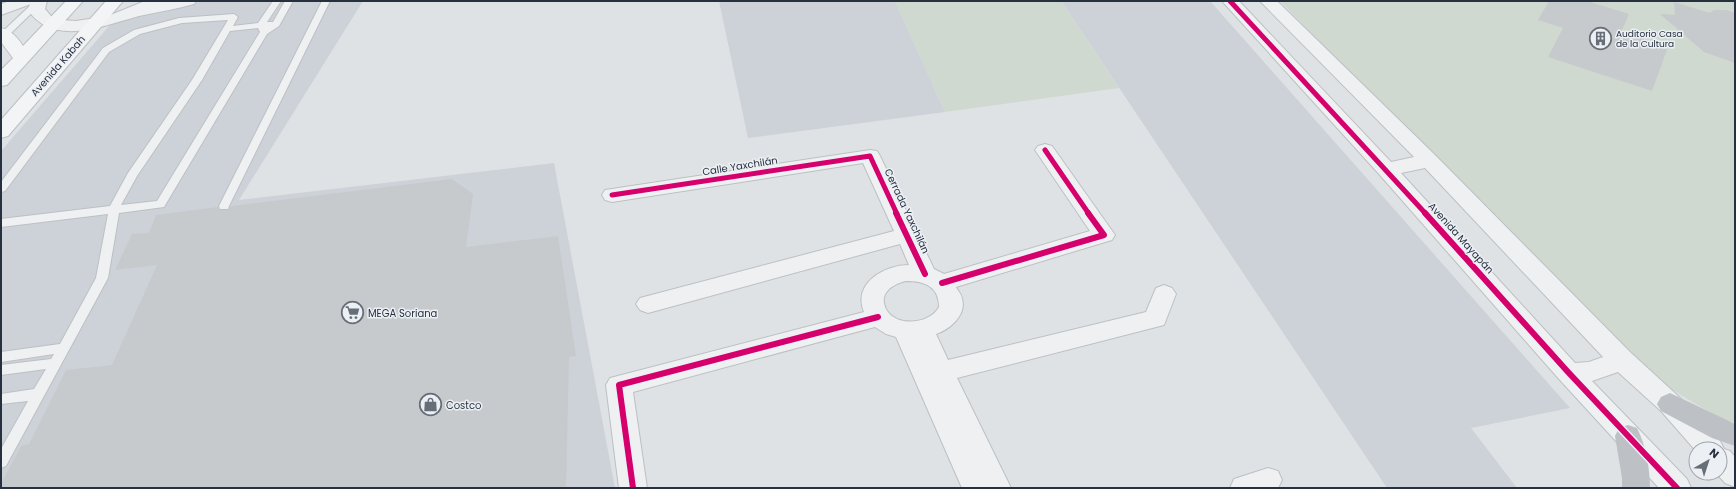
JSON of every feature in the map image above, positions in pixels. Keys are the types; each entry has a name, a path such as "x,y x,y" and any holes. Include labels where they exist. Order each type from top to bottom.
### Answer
{"main road":[{"path":"1,80 75,1"},
{"name":"Avenida Kabah","path":"1,132 115,1"},
{"path":"2,36 13,44 22,58"},
{"path":"1670,404 1720,430 1735,435"},
{"path":"1628,436 1636,478 1636,488"}],"street":[{"path":"1,10 10,1"},
{"path":"134,13 157,1"},
{"path":"1,10 34,2 40,17 53,24 65,26 95,24 134,13 188,1"},
{"name":"Avenida Mayapán","path":"1230,1 1386,169 1568,372 1677,488"},
{"path":"1268,1 1429,161 1621,359 1670,404 1704,441"},
{"path":"933,279 1104,235 1045,150"},
{"name":"Cerrada Yaxchilán","path":"870,156 907,235 933,279"},
{"name":"Calle Yaxchilán","path":"612,195 870,156"},
{"path":"1386,169 1429,161"},
{"path":"648,304 907,235"},
{"path":"906,272 933,279 950,293 952,305 947,316 936,326 914,331 890,326 878,316 872,302 876,288 888,278 906,272"},
{"path":"942,372 1156,319 1164,294"},
{"path":"633,488 619,385 878,316"},
{"path":"914,331 942,372 997,488"},
{"path":"914,331 976,488"},
{"path":"1568,372 1580,374 1596,372 1621,359"},
{"path":"1244,488 1268,480"}],"lane":[{"path":"1,223 160,204 277,1"},
{"path":"228,29 262,29 276,24 289,1"},
{"path":"224,206 326,1"},
{"path":"2,36 34,2"},
{"path":"1,189 106,50 137,32 182,20 234,17 198,80 132,175 114,209 109,245 102,278 1,462"},
{"path":"1,357 63,348"},
{"path":"1,370 55,363"},
{"path":"1,399 39,394"}],"shaded area":[{"path":"209,1 363,1 239,200 554,163 615,488 1,488 1,151 123,10"},
{"path":"719,1 895,1 945,112 748,138"},
{"path":"895,1 1061,1 1119,88 945,112"},
{"path":"1061,1 1210,1 1570,408 1471,428 1517,488 1387,488"},
{"path":"1280,1 1735,1 1735,423 1721,419 1646,374"}],"building":[{"name":"Auditorio Casa de la Cultura","path":"1549,1 1587,1 1629,14 1621,32 1668,47 1652,91 1548,57 1563,28 1538,20"},
{"path":"1674,2 1710,13 1714,10 1726,10 1735,13 1735,63 1704,52 1660,14 1675,15"},
{"name":"MEGA Soriana","path":"452,179 473,194 466,247 558,236 576,356 569,357 566,488 1,488 1,484 21,446 29,444 66,370 112,365 157,265 115,270 132,234 149,233 156,215 218,207 219,210 228,210 231,206"}],"cycle path":[{"path":"1230,1 1386,169 1568,372 1677,488"},
{"path":"942,283 1104,235 1045,150"},
{"path":"612,195 870,156 925,274"},
{"path":"633,488 619,385 878,317"}],"place":[{"name":"Auditorio Casa de la Cultura","path":"1601,39"},
{"name":"MEGA Soriana","path":"353,313"},
{"name":"Costco","path":"431,405"}]}
